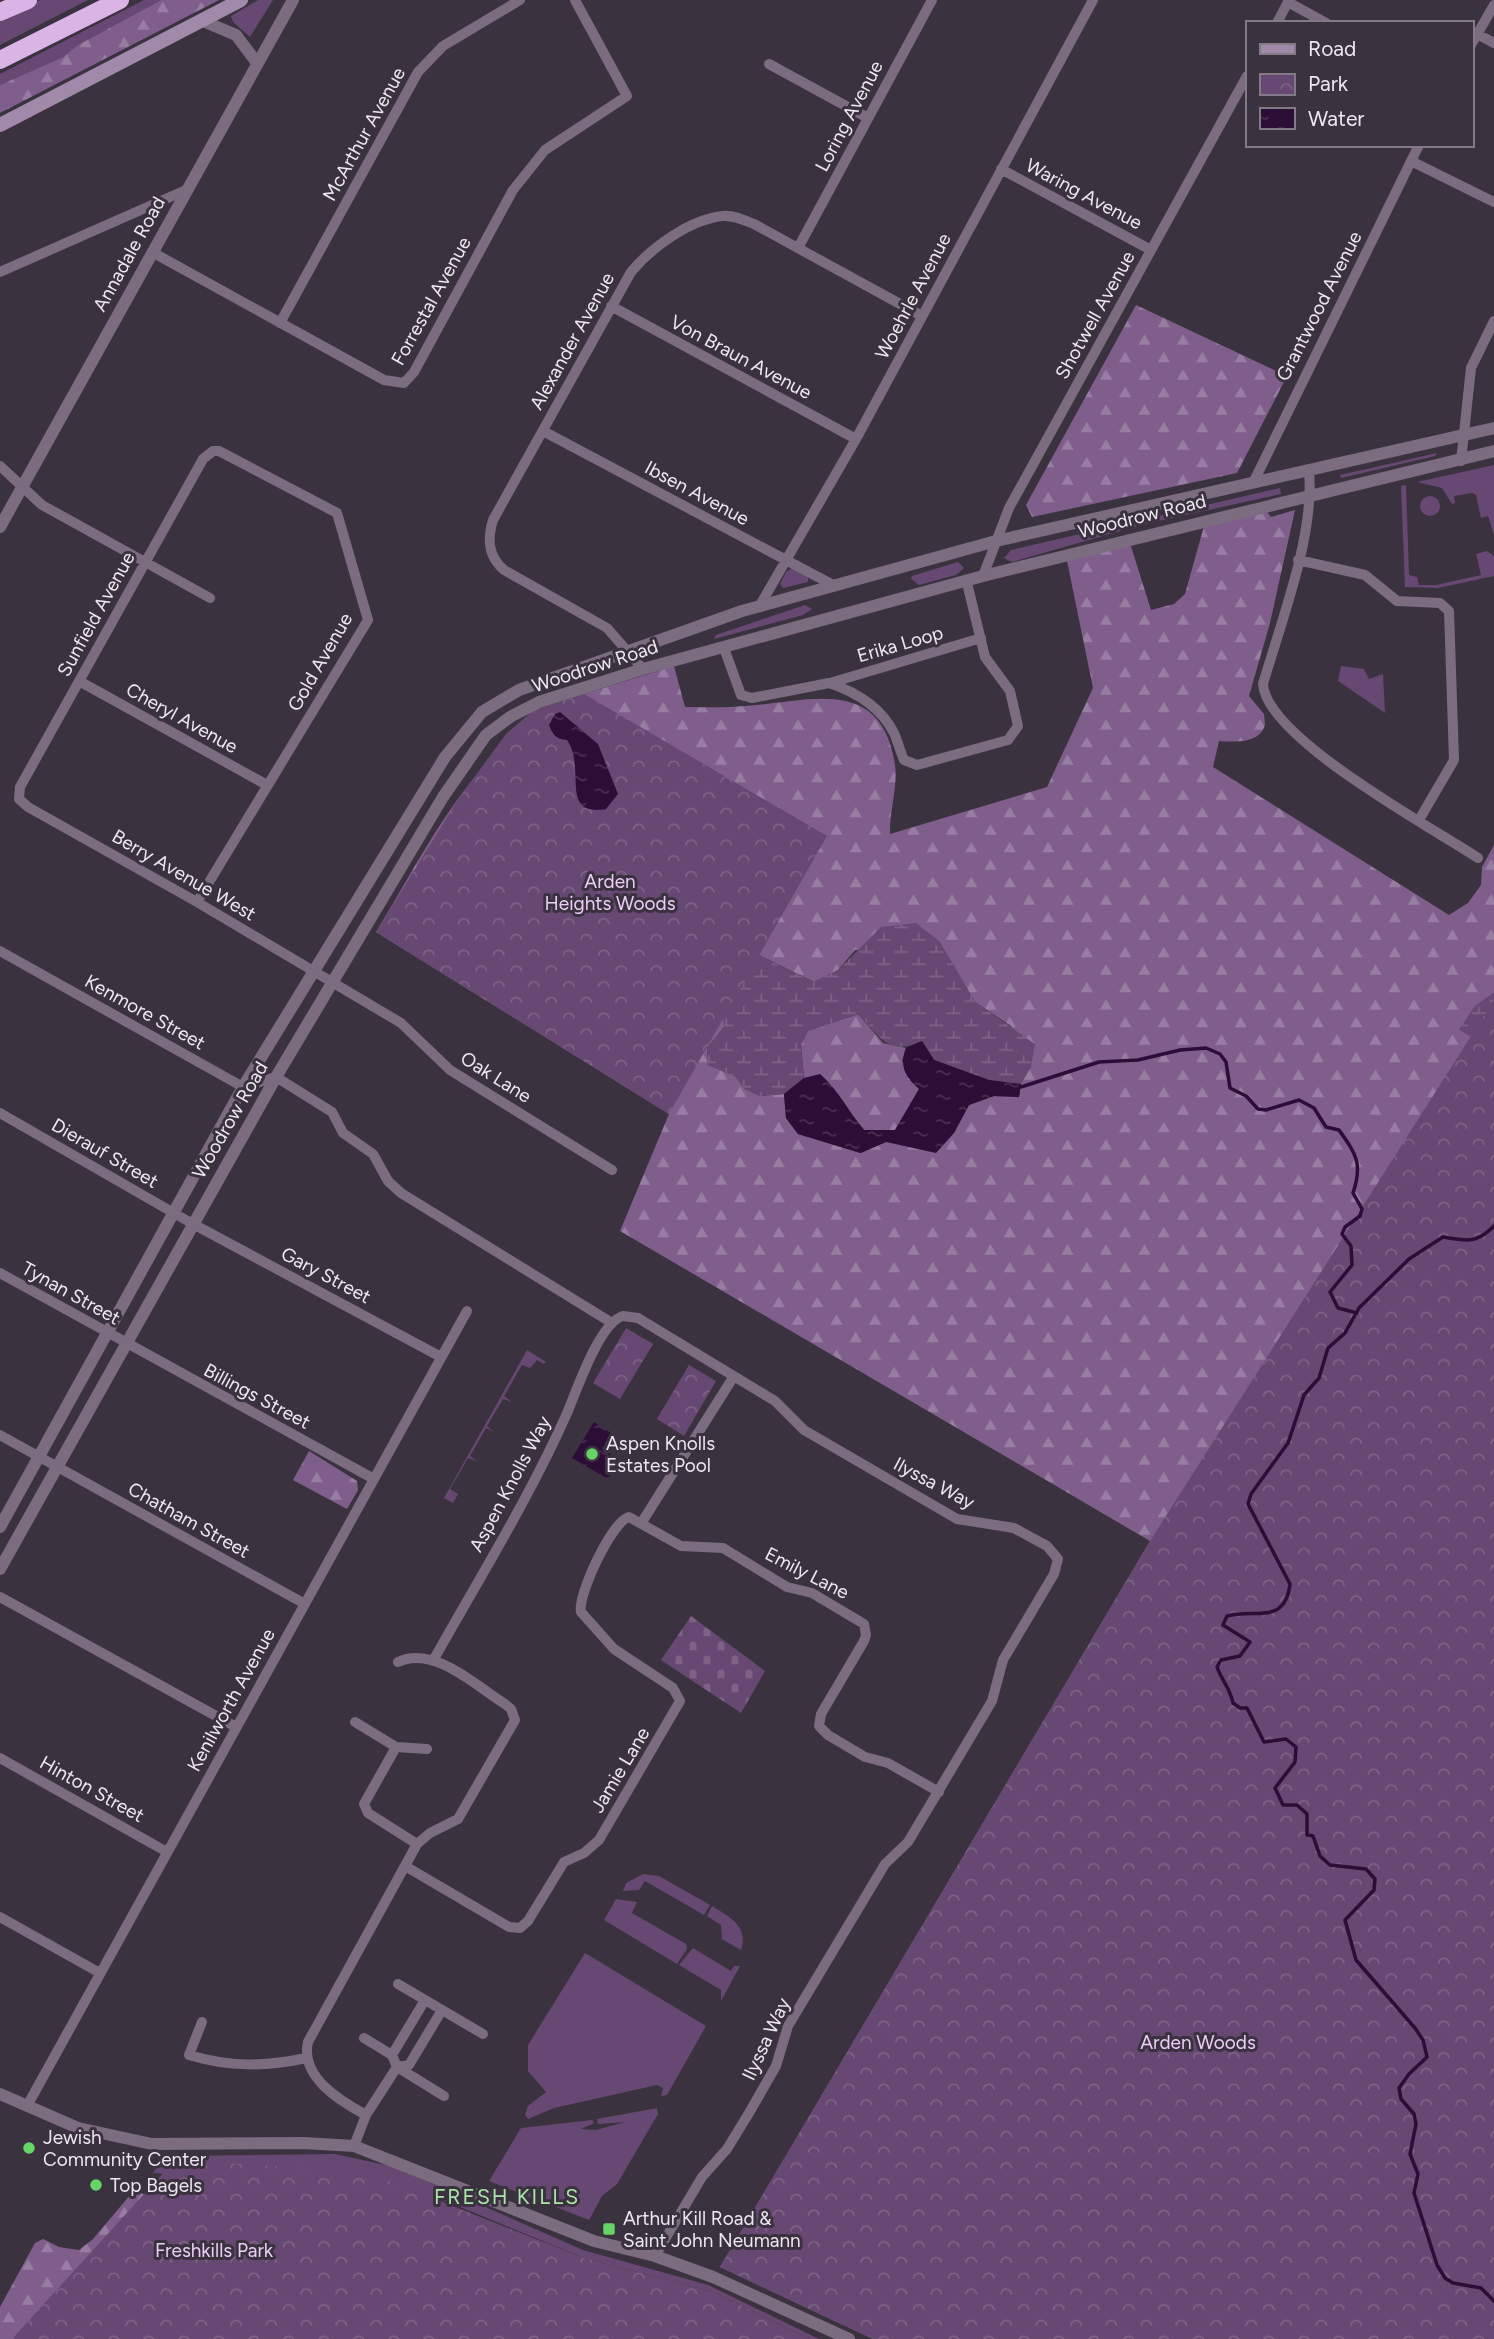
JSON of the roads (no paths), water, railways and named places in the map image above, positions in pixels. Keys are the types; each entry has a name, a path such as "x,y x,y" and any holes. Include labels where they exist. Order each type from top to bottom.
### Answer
{"highway":[{"path":"0,12 28,0"},
{"path":"0,58 120,0"}],"main road":[{"path":"0,125 241,0"}],"street":[{"name":"Annadale Road","path":"0,527 293,0"},
{"name":"McArthur Avenue","path":"280,323 418,72 443,46 520,0"},
{"name":"Forrestal Avenue","path":"152,252 384,380 404,383 414,372 513,190 530,166 545,150 627,96 575,0"},
{"name":"Loring Avenue","path":"798,248 932,0"},
{"name":"Woehrle Avenue","path":"759,607 856,439 1093,0"},
{"path":"1278,21 1289,1 1323,21"},
{"path":"1473,41 1494,5"},
{"path":"203,21 236,35 257,63"},
{"path":"1477,34 1494,43"},
{"path":"769,64 868,118"},
{"name":"Shotwell Avenue","path":"983,576 1009,508 1246,78"},
{"name":"Grantwood Avenue","path":"1253,483 1418,147"},
{"path":"1411,161 1494,202"},
{"name":"Waring Avenue","path":"1001,169 1151,250"},
{"path":"0,272 186,190"},
{"name":"Alexander Avenue","path":"643,669 607,628 510,574 493,556 489,539 493,520 631,272 646,256 691,226 714,218 740,219 922,316"},
{"name":"Von Braun Avenue","path":"611,306 856,439"},
{"path":"1461,461 1471,368 1494,321"},
{"name":"Woodrow Road","path":"0,1527 243,1087 445,757 482,712 519,690 627,650 759,607 996,541 1494,428"},
{"name":"Ibsen Avenue","path":"543,431 835,586"},
{"name":"Sunfield Avenue","path":"19,799 20,787 145,562 203,459 213,451"},
{"name":"Gold Avenue","path":"197,902 368,620 337,513 225,453 213,451"},
{"name":"Woodrow Road","path":"0,1569 124,1343 276,1077 443,797 486,736 510,717 539,702 643,669 967,583 983,576 1494,451"},
{"path":"0,466 43,505 209,598"},
{"path":"1309,472 1312,495 1298,560 1264,684 1265,697 1313,752 1478,858"},
{"path":"1298,560 1365,575 1401,602 1440,603 1449,611 1454,760 1419,820"},
{"name":"Erika Loop","path":"829,683 854,693 881,713 895,735 904,760 912,765 1008,740 1017,732 1018,720 1010,691 985,657 967,583"},
{"name":"Erika Loop","path":"724,648 737,691 746,698 829,683 981,638"},
{"name":"Cheryl Avenue","path":"79,681 267,785"},
{"name":"Berry Avenue West","path":"19,799 28,807 334,982"},
{"name":"Kenmore Street","path":"0,951 243,1087"},
{"name":"Oak Lane","path":"334,982 401,1023 450,1070 612,1170"},
{"path":"243,1087 276,1077 332,1112 343,1133 373,1154 388,1181 401,1193 612,1323"},
{"name":"Dierauf Street","path":"0,1113 194,1224"},
{"name":"Gary Street","path":"194,1224 442,1357"},
{"name":"Tynan Street","path":"0,1273 124,1343"},
{"name":"Kenilworth Avenue","path":"27,2106 467,1311"},
{"name":"Ilyssa Way","path":"612,1323 623,1316 638,1318 781,1406 804,1430 957,1519 1014,1528 1057,1555 1058,1563 1003,1660 992,1701 908,1842 884,1864 788,2026 776,2066 749,2113 727,2149 702,2177 655,2256"},
{"name":"Aspen Knolls Way","path":"434,1660 543,1467 587,1365 612,1323"},
{"name":"Billings Street","path":"124,1343 374,1479"},
{"path":"642,1522 734,1376"},
{"name":"Chatham Street","path":"0,1435 304,1604"},
{"name":"Jamie Lane","path":"405,1866 515,1929 528,1922 564,1862 589,1850 598,1840 680,1701 673,1688 614,1649 581,1612 581,1600 618,1522 629,1517 642,1522"},
{"name":"Emily Lane","path":"642,1522 681,1546 723,1548 787,1587 812,1593 864,1624 864,1641 821,1714 819,1726 828,1735 865,1757 888,1763 939,1792"},
{"path":"0,1597 236,1727"},
{"path":"366,2115 330,2092 306,2058 312,2033 417,1844 430,1833 458,1819 515,1720 505,1704 434,1660 411,1656 398,1662"},
{"path":"355,1722 396,1747 428,1749"},
{"path":"396,1747 364,1804 368,1813 417,1844"},
{"name":"Hinton Street","path":"0,1758 167,1852"},
{"path":"0,1917 100,1973"},
{"path":"398,1984 483,2034"},
{"path":"392,2055 425,2000"},
{"path":"354,2146 366,2115 397,2067 409,2065 442,2010"},
{"path":"202,2022 189,2055 231,2065 279,2064 306,2058"},
{"path":"364,2038 392,2055 397,2067 444,2096"},
{"path":"0,2094 78,2128 152,2144 303,2143 354,2146 594,2241 655,2256 713,2277 849,2339"}],"water":[{"path":"560,712 598,744 618,794 606,809 591,810 582,806 578,798 572,752 567,740 555,736 549,725 555,714"},
{"path":"922,1041 934,1060 989,1080 1021,1084 1019,1097 994,1096 969,1105 954,1133 936,1153 886,1142 861,1153 798,1134 786,1118 784,1094 804,1078 820,1074 833,1087 864,1130 895,1130 919,1089 905,1071 904,1054 906,1048"},
{"name":"Aspen Knolls Estates Pool","path":"594,1422 611,1433 602,1449 620,1460 608,1479 572,1458"}],"waterway":[{"path":"1021,1087 1099,1062 1138,1060 1180,1050 1206,1048 1220,1054 1226,1062 1230,1088 1246,1096 1258,1109 1266,1110 1299,1100 1314,1108 1326,1127 1339,1130 1356,1159 1357,1174 1353,1193 1362,1209 1360,1216 1345,1227 1342,1234 1351,1246 1352,1265 1330,1292 1338,1308 1357,1313"},
{"path":"1494,1226 1482,1236 1471,1240 1443,1237 1409,1259 1359,1308 1345,1333 1328,1348 1319,1378 1304,1395 1288,1443 1251,1494 1248,1504 1290,1584 1287,1597 1282,1606 1267,1613 1227,1616 1223,1625 1250,1642 1240,1656 1221,1660 1217,1667 1233,1703 1240,1708 1247,1708 1264,1742 1286,1739 1296,1747 1295,1762 1275,1788 1283,1805 1297,1805 1307,1814 1307,1835 1313,1836 1320,1856 1330,1865 1366,1869 1375,1879 1374,1890 1345,1920 1356,1960 1423,2040 1427,2057 1399,2088 1401,2099 1414,2114 1416,2124 1410,2154 1418,2174 1414,2193 1437,2265 1445,2278 1453,2283 1481,2288 1494,2301"}],"place":[{"name":"Aspen Knolls Estates Pool","path":"592,1454"},
{"name":"Jewish Community Center","path":"29,2148"},
{"name":"Top Bagels","path":"96,2185"},
{"name":"Arthur Kill Road & Saint John Neumann","path":"609,2229"}],"district":[{"name":"FRESH KILLS","path":"507,2196"}],"park label":[{"name":"Arden Heights Woods","path":"610,892"},
{"name":"Arden Woods","path":"1198,2042"},
{"name":"Freshkills Park","path":"214,2250"}]}
